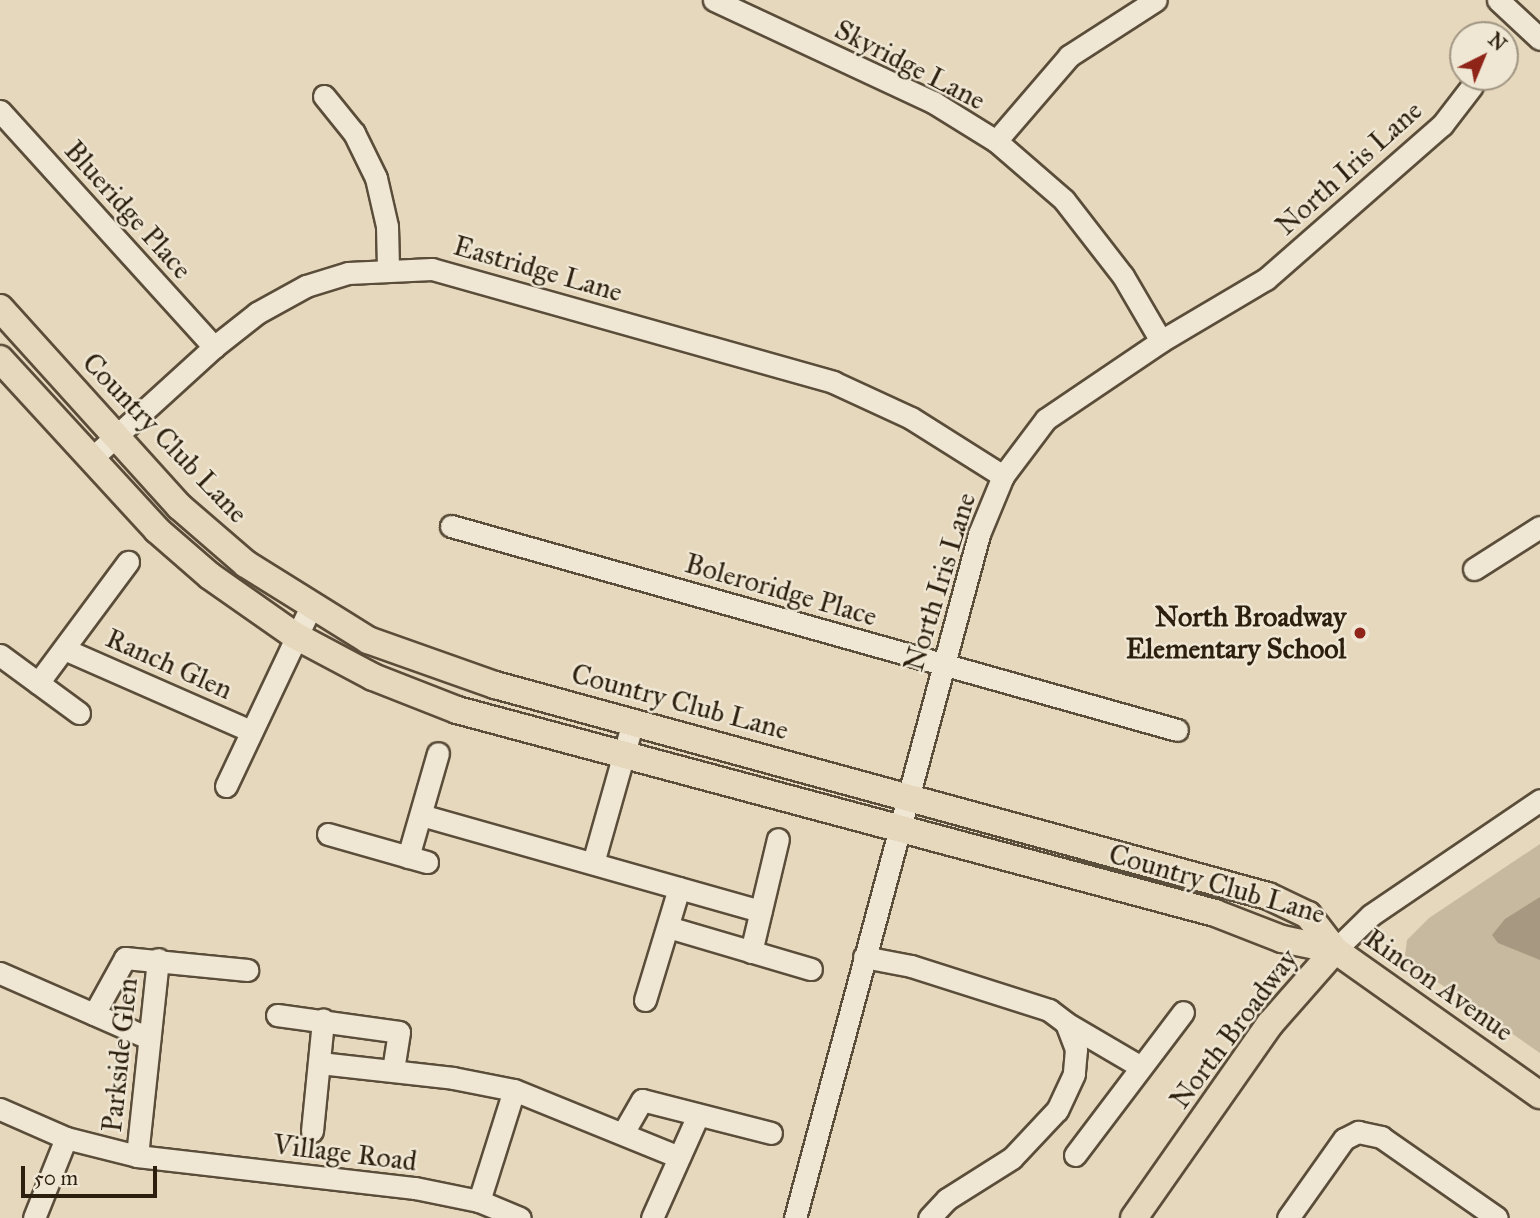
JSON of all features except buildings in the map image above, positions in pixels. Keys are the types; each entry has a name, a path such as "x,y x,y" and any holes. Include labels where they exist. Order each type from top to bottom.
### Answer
{"main road":[{"name":"Country Club Lane","path":"0,308 180,507 246,564 310,608 368,640 424,663 1268,896 1308,915 1335,950"},
{"name":"Country Club Lane","path":"0,359 156,530 210,576 294,635 373,677 457,710 1215,913 1282,939 1335,950"},
{"name":"Rincon Avenue","path":"1335,950 1540,1095"},
{"name":"North Broadway","path":"1134,1218 1270,1024 1335,950"}],"street":[{"name":"Skyridge Lane","path":"714,0 739,5 933,102 996,141 1064,200 1123,276 1161,341"},
{"path":"996,141 1069,57 1156,0"},
{"path":"1498,0 1540,39"},
{"name":"North Iris Lane","path":"795,1218 979,534 1003,476 1046,419 1161,341 1266,279 1442,125 1468,91"},
{"path":"324,96 354,133 376,178 387,226 388,268"},
{"name":"Blueridge Place","path":"0,111 214,347"},
{"name":"Eastridge Lane","path":"90,459 214,347 257,313 306,286 348,273 388,268 432,268 833,382 911,418 1003,476"},
{"name":"Boleroridge Place","path":"451,526 1177,730"},
{"path":"1474,569 1540,527"},
{"path":"38,683 128,562"},
{"name":"Ranch Glen","path":"226,786 294,635 310,608"},
{"name":"Ranch Glen","path":"64,649 251,731"},
{"path":"0,655 79,713"},
{"path":"593,863 633,722"},
{"path":"328,835 418,860 421,815 438,753"},
{"name":"North Broadway","path":"1335,950 1371,915 1540,800"},
{"path":"421,815 761,911"},
{"path":"751,952 778,839"},
{"path":"645,1000 679,888"},
{"path":"668,927 811,969"},
{"path":"864,957 911,966 1049,1010 1066,1023 1142,1067"},
{"path":"94,1014 125,958 247,970"},
{"name":"Parkside Glen","path":"137,1156 158,960"},
{"path":"0,973 149,1038"},
{"path":"1075,1155 1183,1012"},
{"path":"277,1015 399,1032 393,1070"},
{"path":"312,1131 323,1020"},
{"path":"929,1218 947,1199 1012,1158 1057,1110 1074,1074 1076,1049 1066,1023"},
{"path":"320,1063 393,1070 514,1090 679,1157"},
{"path":"479,1201 514,1090"},
{"path":"623,1133 642,1100 771,1133"},
{"name":"Village Road","path":"0,1109 66,1138 137,1156 415,1188 479,1201 520,1218"},
{"path":"652,1218 698,1115"},
{"path":"1288,1218 1344,1139 1358,1132 1381,1137 1497,1218"},
{"path":"34,1218 66,1138"}],"shaded area":[{"path":"1540,844 1540,1053 1410,963 1405,955 1407,940 1429,918"},
{"path":"1540,897 1540,960 1498,943 1492,935 1505,919"}],"place":[{"name":"North Broadway Elementary School","path":"1360,633"}]}
